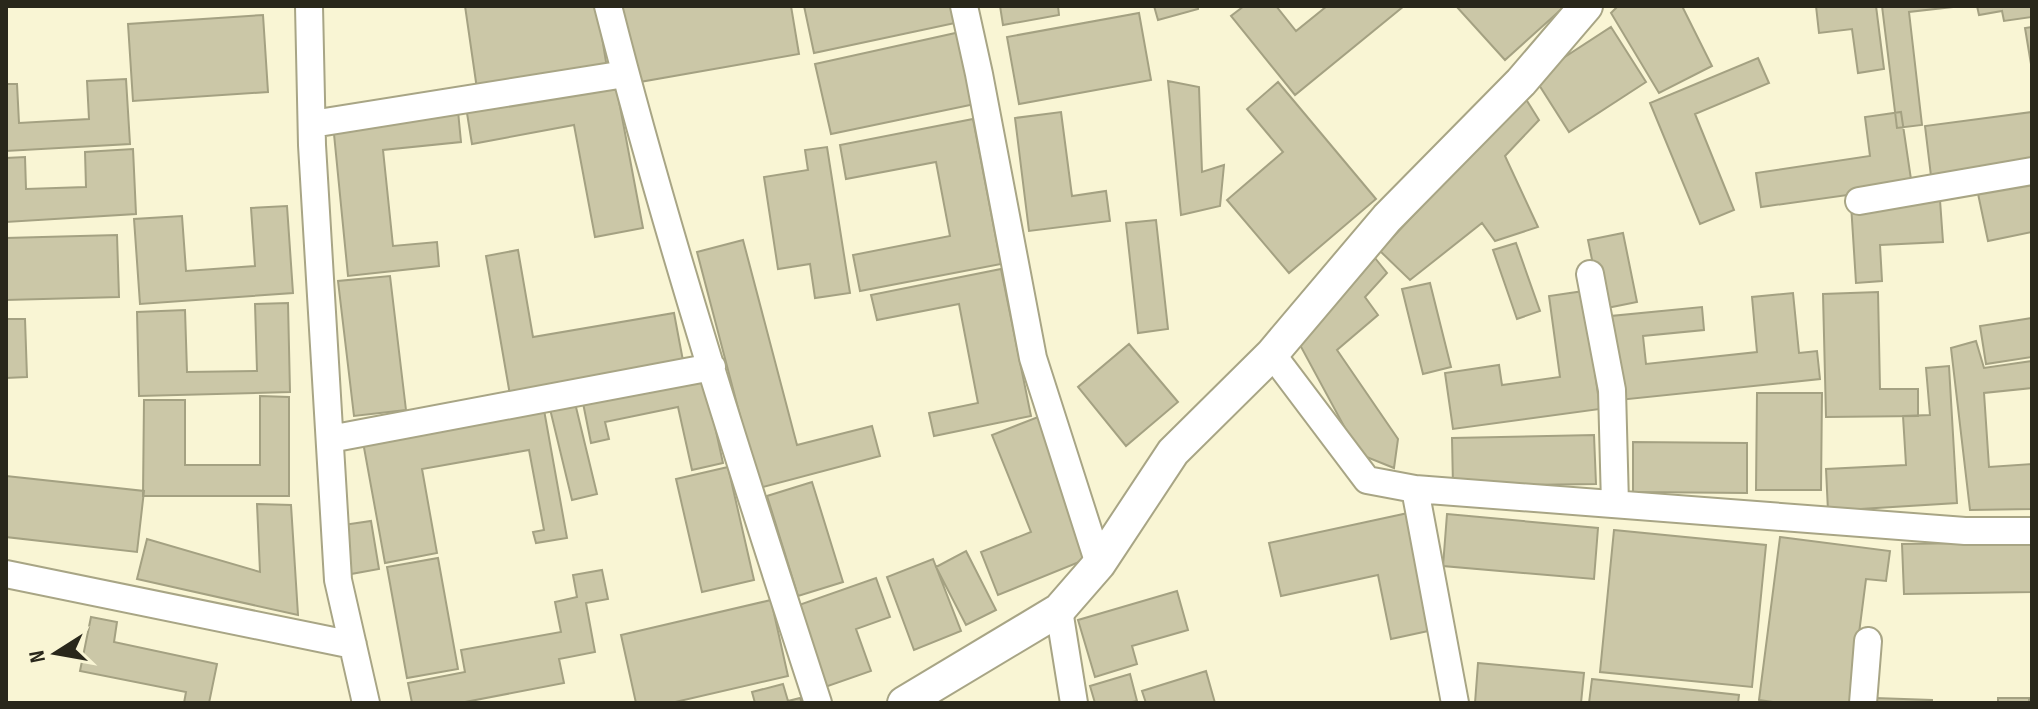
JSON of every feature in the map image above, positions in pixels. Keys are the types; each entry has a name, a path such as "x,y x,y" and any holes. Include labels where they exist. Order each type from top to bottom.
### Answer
{"street":[{"path":"309,6 312,124 338,580 366,703"},
{"path":"608,6 638,122 754,506 818,703"},
{"path":"964,6 1033,358 1099,564"},
{"path":"904,703 1059,610 1099,564 1173,452 1272,354 1387,218 1521,82 1586,6"},
{"path":"312,124 625,74"},
{"path":"1859,201 2032,171"},
{"path":"1590,274 1612,390 1615,504"},
{"path":"1272,354 1367,480 1415,489 1965,531 2032,531"},
{"path":"330,439 712,367"},
{"path":"1415,489 1455,703"},
{"path":"6,574 353,645"},
{"path":"1059,610 1074,703"},
{"path":"1863,703 1868,641"}],"building":[{"path":"465,6 597,6 607,68 477,89"},
{"path":"620,6 791,6 799,54 634,83"},
{"path":"804,6 951,6 955,23 814,53"},
{"path":"1000,6 1058,6 1059,15 1003,25"},
{"path":"1154,6 1198,6 1198,9 1158,20"},
{"path":"1244,6 1276,6 1296,31 1327,6 1404,6 1295,95 1231,16"},
{"path":"1456,6 1565,6 1505,60"},
{"path":"1618,6 1682,6 1712,66 1659,93 1611,13"},
{"path":"1816,6 1876,6 1884,69 1858,73 1852,29 1819,33"},
{"path":"1882,6 1962,6 1909,12 1922,125 1897,128"},
{"path":"1977,6 2032,6 2032,17 2004,21 2002,11 1979,15"},
{"path":"1139,13 1151,80 1019,104 1007,37"},
{"path":"263,15 268,92 133,101 128,24"},
{"path":"1611,27 1646,82 1569,132 1534,77"},
{"path":"2032,27 2032,70 2025,28"},
{"path":"960,32 975,104 831,134 815,64"},
{"path":"1758,58 1769,83 1695,114 1734,210 1700,224 1650,103"},
{"path":"126,79 130,144 6,151 6,84 17,84 19,123 89,119 87,81"},
{"path":"615,80 643,228 595,237 574,125 472,144 466,107"},
{"path":"1168,81 1199,87 1202,172 1224,165 1220,206 1181,215"},
{"path":"1278,82 1376,199 1289,273 1227,200 1283,152 1247,109"},
{"path":"1524,96 1539,120 1505,156 1538,227 1495,241 1482,223 1410,280 1380,251"},
{"path":"458,111 461,142 383,150 393,246 437,242 439,266 348,276 333,124"},
{"path":"1061,112 1072,196 1106,191 1110,221 1029,231 1015,118"},
{"path":"1901,112 1912,186 1761,207 1756,173 1870,156 1865,117"},
{"path":"2032,112 2032,163 1931,176 1925,126"},
{"path":"973,119 1001,264 860,291 853,255 950,236 936,162 846,179 840,145"},
{"path":"827,147 850,293 815,298 810,264 778,269 764,177 808,170 805,150"},
{"path":"133,149 136,214 6,222 6,158 25,157 26,189 86,187 85,152"},
{"path":"2032,178 2032,232 1988,241 1977,189"},
{"path":"1940,200 1943,242 1880,245 1882,281 1856,283 1851,204"},
{"path":"287,206 293,293 140,304 134,219 182,216 186,271 255,266 251,208"},
{"path":"1156,220 1168,329 1138,333 1126,223"},
{"path":"1623,233 1637,302 1602,309 1588,240"},
{"path":"117,235 119,297 6,300 6,238"},
{"path":"743,240 797,445 872,426 880,456 759,488 697,252"},
{"path":"1516,243 1540,311 1517,319 1493,250"},
{"path":"518,250 533,337 674,313 684,366 510,395 486,256"},
{"path":"1375,258 1387,273 1365,297 1378,315 1337,350 1398,439 1394,468 1359,454 1300,345"},
{"path":"1001,269 1031,416 934,436 929,413 978,403 959,304 877,320 871,295"},
{"path":"390,276 406,410 354,416 338,281"},
{"path":"1430,283 1451,367 1423,374 1402,289"},
{"path":"1584,291 1600,409 1453,429 1445,373 1499,365 1502,385 1560,377 1549,296"},
{"path":"1878,292 1880,389 1918,389 1918,416 1826,417 1823,294"},
{"path":"1793,293 1799,353 1817,351 1820,379 1619,400 1611,316 1702,307 1704,330 1643,336 1646,364 1757,352 1752,297"},
{"path":"288,303 290,392 139,396 137,312 185,310 187,372 257,371 255,304"},
{"path":"2032,318 2032,357 1986,364 1980,326"},
{"path":"6,319 25,319 27,377 6,378"},
{"path":"1976,341 1984,368 2032,361 2032,388 1984,393 1989,467 2032,464 2032,509 1970,510 1951,348"},
{"path":"1129,344 1178,402 1126,446 1078,387"},
{"path":"1949,366 1957,503 1828,511 1826,469 1906,465 1903,416 1930,415 1926,368"},
{"path":"703,372 723,463 692,470 678,407 605,422 609,439 591,443 582,398"},
{"path":"1757,393 1822,393 1821,490 1756,490"},
{"path":"260,396 289,397 289,496 143,496 144,400 185,400 185,465 260,465"},
{"path":"575,403 597,494 572,500 550,409"},
{"path":"544,410 567,538 536,543 533,532 544,530 529,450 422,469 437,553 385,563 363,442"},
{"path":"1038,417 1094,556 998,595 981,552 1031,532 992,435"},
{"path":"1594,435 1596,484 1453,486 1452,438"},
{"path":"1633,442 1747,443 1747,493 1633,492"},
{"path":"728,467 754,580 702,592 676,479"},
{"path":"6,476 144,491 137,552 6,537"},
{"path":"812,482 843,582 798,596 767,496"},
{"path":"257,504 291,505 298,615 137,579 147,539 260,572"},
{"path":"1408,513 1433,630 1391,639 1378,575 1281,596 1269,543"},
{"path":"1447,514 1598,528 1594,579 1443,566"},
{"path":"371,521 379,569 351,574 343,525"},
{"path":"1614,530 1766,545 1752,687 1600,672"},
{"path":"1780,537 1890,551 1886,581 1866,579 1850,703 1759,700"},
{"path":"2032,542 2032,592 1904,594 1902,544"},
{"path":"966,551 996,610 966,625 936,567"},
{"path":"438,558 458,669 407,678 387,567"},
{"path":"933,559 961,631 914,650 887,577"},
{"path":"602,570 608,599 586,603 595,652 559,659 564,683 460,703 412,703 408,683 465,672 461,650 561,632 555,602 577,597 573,575"},
{"path":"876,578 890,617 856,629 871,671 825,687 796,606"},
{"path":"1177,591 1188,630 1132,646 1137,664 1095,677 1078,620"},
{"path":"771,600 788,676 671,703 636,703 621,635"},
{"path":"91,617 117,622 114,642 217,664 209,703 184,703 186,692 80,671"},
{"path":"1478,663 1584,673 1581,703 1475,703"},
{"path":"1206,671 1215,703 1146,703 1142,691"},
{"path":"1130,674 1137,701 1095,703 1090,686"},
{"path":"1592,679 1739,695 1738,703 1589,703"},
{"path":"783,684 788,701 800,698 802,703 755,703 752,692"},
{"path":"1875,698 1932,700 1932,703 1875,703"},
{"path":"1998,698 2029,698 2029,703 1998,703"}]}
